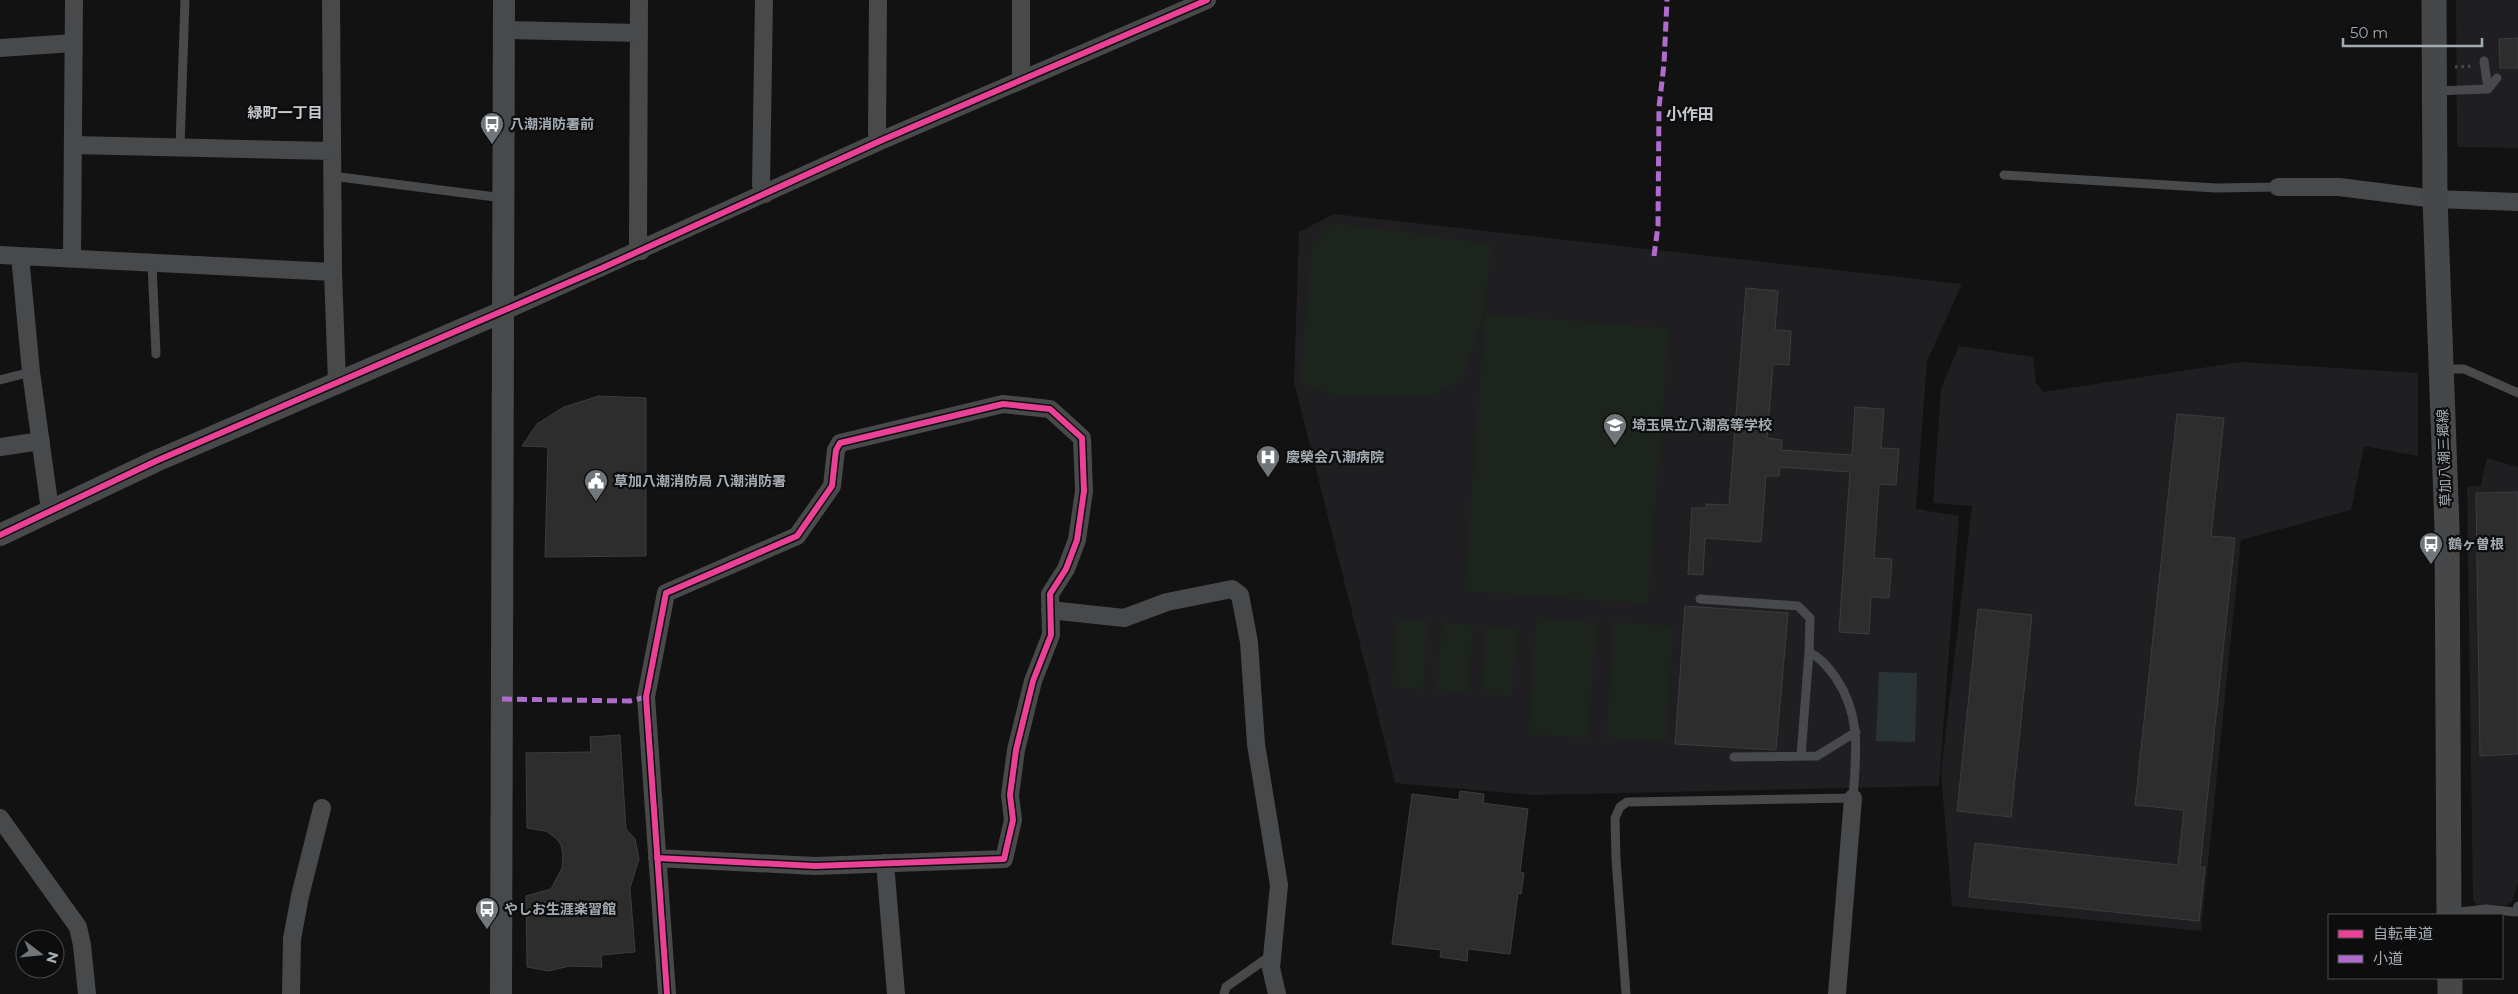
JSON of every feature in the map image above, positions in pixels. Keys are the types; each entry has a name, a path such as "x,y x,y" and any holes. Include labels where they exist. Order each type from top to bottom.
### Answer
{"main road":[{"name":"草加八潮三郷線","path":"2434,0 2435,199 2447,528 2449,914"},
{"path":"2450,979 2450,994"}],"street":[{"path":"72,258 74,0"},
{"path":"331,0 333,272 337,382"},
{"path":"501,994 504,0"},
{"path":"639,0 638,243 641,251"},
{"path":"764,0 761,185 765,194"},
{"path":"878,0 877,132 880,141"},
{"path":"1021,0 1021,73 1023,79"},
{"path":"0,535 50,510 337,382 641,251 880,141 1207,0"},
{"path":"504,30 639,33"},
{"path":"0,48 73,43"},
{"path":"73,145 332,150"},
{"path":"2278,188 2339,187 2435,199 2518,202"},
{"path":"0,255 333,272"},
{"path":"20,256 31,372 50,510"},
{"path":"658,858 815,866 1004,859 1012,820 1010,795 1016,750 1034,681 1051,635 1050,594 1066,569 1077,540 1084,491 1082,438 1050,409 1003,404 840,443 836,450 832,486 797,536 666,593 646,697 668,994"},
{"path":"0,448 41,441"},
{"path":"1050,610 1124,618 1167,602 1232,589 1240,595 1250,642 1256,744 1279,885 1271,968 1277,994"},
{"path":"1837,994 1853,798"},
{"path":"291,994 292,939 300,896 322,808"},
{"path":"0,818 11,836 69,912 78,927 82,945 87,994"},
{"path":"885,863 896,994"}],"lane":[{"path":"180,146 185,0"},
{"path":"2480,64 2488,89"},
{"path":"2434,91 2488,89 2498,78"},
{"path":"2004,175 2216,188 2278,188"},
{"path":"332,176 503,198"},
{"path":"152,263 156,354"},
{"path":"2440,369 2464,369 2518,393"},
{"path":"0,380 31,372"},
{"path":"1700,599 1798,606 1810,618 1801,756"},
{"path":"1626,994 1616,858 1615,818 1620,807 1627,802 1853,798 1856,732 1847,695 1823,660 1809,652"},
{"path":"1734,757 1817,756 1856,732"},
{"path":"2449,914 2486,909 2516,912 2518,906"},
{"path":"1224,994 1226,987 1273,954"}],"path":[{"path":"2452,67 2480,64"}],"shaded area":[{"path":"2456,0 2518,0 2518,148 2457,147"},
{"name":"埼玉県立八潮高等学校","path":"1334,214 1962,284 1927,361 1916,509 1959,516 1939,786 1532,795 1395,783 1294,382 1299,232"},
{"path":"1335,223 1492,244 1483,315 1462,380 1431,396 1333,395 1299,382 1313,240"},
{"path":"1485,314 1669,328 1648,604 1464,591"},
{"path":"1959,346 2033,357 2036,383 2043,392 2241,362 2418,373 2418,456 2364,446 2351,510 2241,540 2201,931 1952,906 1941,773 1972,506 1933,503 1941,388"},
{"path":"2487,458 2518,467 2518,883 2512,902 2506,905 2478,905 2473,901 2467,487 2481,485"},
{"path":"1536,617 1597,622 1588,738 1528,734"},
{"path":"1397,619 1428,621 1423,689 1392,687"},
{"path":"1614,622 1674,626 1666,742 1606,738"},
{"path":"1442,623 1473,625 1468,692 1437,690"},
{"path":"1486,626 1517,628 1512,696 1481,694"},
{"path":"1879,672 1917,673 1915,742 1876,741"}],"building":[{"path":"2518,38 2518,68 2500,68 2499,39"},
{"path":"1746,288 1778,291 1775,330 1791,331 1789,365 1773,364 1767,438 1782,440 1781,450 1852,455 1855,407 1884,409 1881,448 1899,449 1896,485 1879,484 1874,558 1892,559 1889,598 1871,597 1869,634 1839,632 1850,472 1780,467 1779,476 1766,476 1761,542 1705,538 1703,575 1688,574 1692,508 1706,508 1706,504 1729,505"},
{"name":"草加八潮消防局 八潮消防署","path":"599,396 646,398 646,556 545,557 548,447 522,446 537,424 564,407"},
{"path":"2177,414 2224,418 2211,536 2235,538 2200,867 2205,867 2199,921 1969,897 1975,843 2178,865 2184,810 2135,805"},
{"path":"2518,492 2518,754 2480,756 2476,493"},
{"path":"1685,606 1788,613 1776,750 1675,744"},
{"path":"1978,609 2032,615 2011,817 1957,811"},
{"path":"620,735 626,829 635,839 639,859 630,888 635,952 601,955 602,967 569,966 549,971 527,967 526,896 551,889 562,868 563,855 561,845 556,838 546,831 527,828 526,753 591,752 590,737"},
{"path":"1460,791 1484,794 1483,803 1528,809 1520,872 1524,873 1521,894 1518,893 1510,954 1468,949 1467,961 1440,957 1441,950 1392,944 1412,794 1459,800"}],"marked path":[{"path":"1654,256 1658,226 1659,107 1664,64 1667,0"},
{"path":"502,699 630,701 646,697"}],"cycle path":[{"path":"0,535 156,461 602,268 880,141 1207,0"},
{"path":"657,858 815,866 1004,859 1013,820 1010,795 1016,750 1033,681 1051,635 1050,594 1066,569 1077,540 1084,491 1082,438 1050,409 1003,404 840,443 836,450 832,486 797,536 666,593 646,697 667,994"}],"place":[{"name":"八潮消防署前","path":"492,145"},
{"name":"埼玉県立八潮高等学校","path":"1615,446"},
{"name":"慶榮会八潮病院","path":"1268,478"},
{"name":"草加八潮消防局 八潮消防署","path":"596,502"},
{"name":"鶴ヶ曽根","path":"2431,565"},
{"name":"やしお生涯楽習館","path":"487,930"}],"district":[{"name":"緑町一丁目","path":"285,113"},
{"name":"小作田","path":"1690,114"}]}
